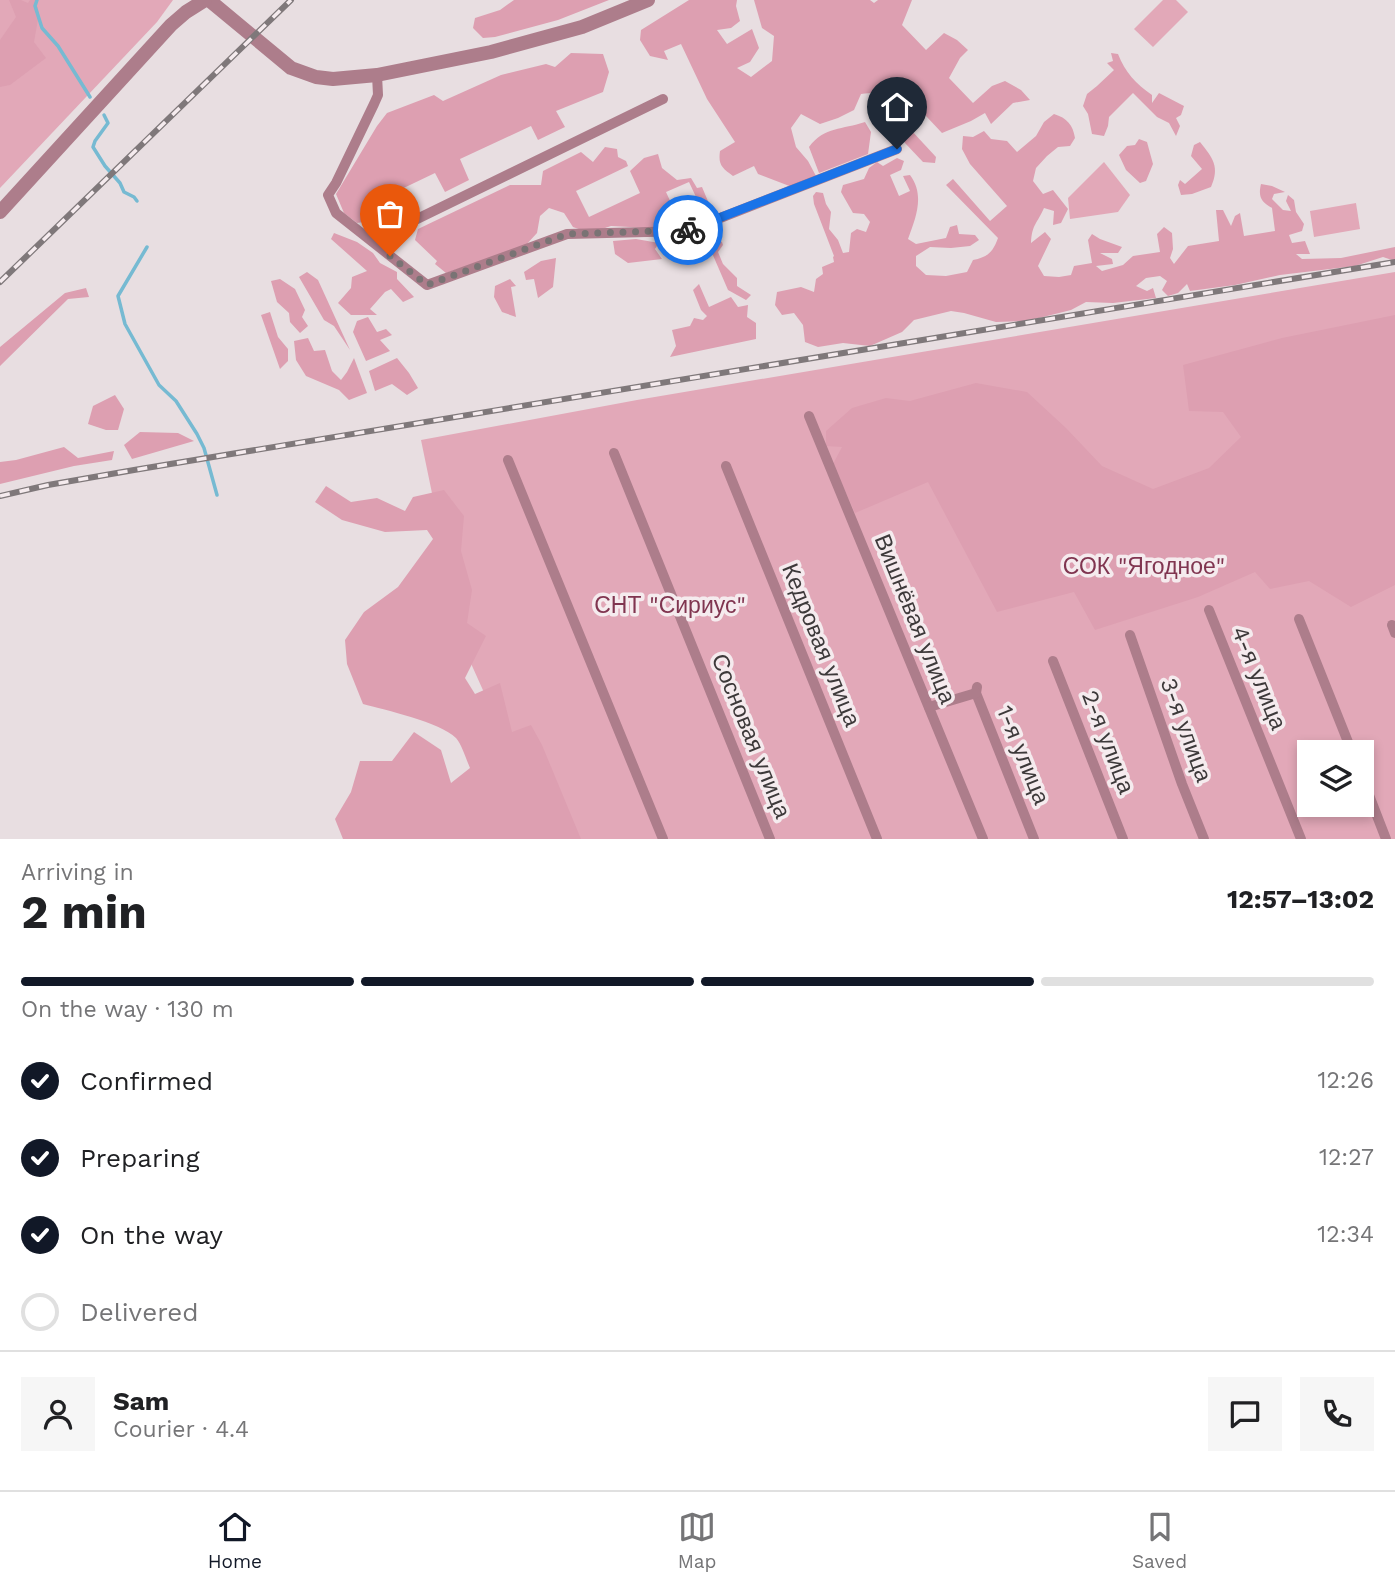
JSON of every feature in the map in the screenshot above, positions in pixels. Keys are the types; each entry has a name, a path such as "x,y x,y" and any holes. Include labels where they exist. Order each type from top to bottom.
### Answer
{"street":[{"path":"0,212 171,25 186,12 207,0 282,61 298,71 333,79 377,75 539,40 582,27 648,0"},
{"path":"377,75 378,95 328,195 336,214 427,285 567,234 687,231 897,149"},
{"path":"372,241 663,99"},
{"name":"Вишнёвая улица","path":"809,416 982,836"},
{"name":"Сосновая улица","path":"614,453 770,839"},
{"path":"508,460 663,839"},
{"name":"Кедровая улица","path":"726,466 877,839"},
{"name":"4-я улица","path":"1209,610 1301,839"},
{"path":"1300,619 1347,740"},
{"name":"3-я улица","path":"1130,635 1204,839"},
{"name":"2-я улица","path":"1053,661 1123,839"},
{"name":"1-я улица","path":"929,707 976,690 1034,839"},
{"path":"1374,808 1386,839"},
{"path":"968,839 982,836"}],"green space":[{"path":"0,0 173,0 157,22 0,188"},
{"path":"9,0 28,3 30,0 36,0 39,14 34,42 46,58 10,85 0,87 0,40 16,17"},
{"path":"514,0 609,0 558,20 495,37 483,38 473,28 475,18 500,10"},
{"path":"689,0 737,0 740,21 731,28 717,30 727,44 752,29 759,48 750,62 737,68 751,77 772,61 774,36 762,28 754,0 870,0 874,3 878,0 912,0 902,25 926,50 944,33 968,50 960,58 949,78 973,103 992,86 1005,81 1021,90 1030,100 1013,103 991,124 985,113 942,133 910,99 898,101 880,93 861,94 854,110 838,118 820,124 801,114 791,128 796,147 816,176 792,187 758,174 754,166 733,176 722,166 720,151 735,142 707,99 681,44 664,51 668,60 650,56 640,40 641,30"},
{"path":"1163,0 1176,0 1188,12 1153,47 1134,29"},
{"path":"571,53 603,54 609,72 603,92 556,111 565,127 538,140 531,126 460,159 469,180 445,192 435,173 364,207 370,221 357,223 344,213 336,194 387,113 434,95 443,101 501,75 546,64 555,67"},
{"path":"1111,53 1118,54 1132,77 1152,95 1152,103 1159,93 1184,106 1181,115 1176,118 1180,126 1176,136 1169,123 1157,117 1133,93 1109,117 1104,136 1092,134 1088,114 1083,106 1087,94 1114,70 1107,63 1113,61"},
{"path":"1054,114 1069,123 1075,138 1070,146 1058,147 1047,156 1036,168 1033,181 1043,194 1053,190 1068,209 1061,223 1053,225 1054,211 1044,208 1034,228 1031,243 1045,232 1051,239 1038,266 1044,276 1071,275 1074,266 1092,263 1088,240 1092,234 1122,247 1118,253 1100,253 1112,259 1113,264 1096,266 1102,271 1123,265 1133,256 1160,252 1157,234 1164,227 1172,233 1173,249 1170,258 1174,264 1188,246 1219,241 1216,210 1223,210 1231,226 1235,216 1240,213 1244,236 1275,231 1272,208 1260,196 1261,184 1285,192 1274,194 1272,199 1283,210 1291,211 1286,201 1288,195 1294,200 1296,212 1304,224 1302,231 1289,235 1292,243 1305,241 1310,254 1296,254 1302,259 1341,258 1395,247 1395,261 1383,257 1355,266 1280,275 1190,291 1187,284 1178,293 1168,296 1162,290 1167,281 1160,276 1146,278 1136,286 1147,291 1153,288 1156,298 1113,303 1086,302 1071,310 1027,321 996,322 951,311 914,320 902,332 870,346 843,343 818,347 805,342 803,325 794,313 782,315 775,305 777,292 801,287 814,292 816,279 823,274 822,267 834,262 814,204 813,196 816,192 823,193 831,212 829,229 838,240 843,253 849,252 851,233 857,229 866,232 870,222 864,214 853,213 841,192 843,185 864,179 869,168 877,162 883,166 897,158 904,161 901,170 890,175 899,196 910,191 903,176 910,175 917,190 918,206 908,239 916,244 946,238 950,227 957,225 959,234 975,235 979,240 970,246 930,247 916,256 916,266 926,275 946,276 967,272 973,260 992,250 998,238 946,185 953,179 990,221 1007,206 970,164 962,149 963,136 973,137 984,131 991,139 1007,141 1017,152 1036,136 1044,122"},
{"path":"898,116 936,157 935,163 923,162 905,143 897,131"},
{"path":"865,122 871,132 868,154 819,173 809,147 815,140 828,132"},
{"path":"1139,139 1147,142 1153,164 1146,181 1140,183 1126,170 1119,155 1127,146 1135,145"},
{"path":"1200,142 1214,163 1214,180 1211,187 1181,195 1178,185 1180,180 1185,184 1202,169 1191,156 1194,145"},
{"path":"605,147 617,149 618,157 626,161 628,166 576,191 589,217 640,193 630,171 644,158 658,154 662,168 677,180 691,178 697,188 702,187 710,206 703,212 689,182 666,192 678,218 667,229 611,226 590,233 573,227 564,213 549,208 540,216 537,233 525,246 446,273 415,240 418,229 510,185 541,185 543,171 581,152 593,162"},
{"path":"1104,162 1130,195 1118,212 1070,219 1068,198"},
{"path":"1356,203 1360,229 1314,237 1310,211"},
{"path":"334,233 357,242 373,253 380,263 397,272 397,279 414,297 403,302 391,289 370,309 377,315 351,315 338,303 351,288 352,277 367,271 331,239"},
{"path":"714,237 722,242 718,252 723,264 737,278 737,286 751,295 746,300 728,290 709,246 710,239"},
{"path":"636,239 659,243 655,249 662,259 628,263 615,254 613,241"},
{"path":"556,258 553,287 538,298 534,279 526,280 524,272 541,261"},
{"path":"307,272 318,280 350,350 334,326 324,320 299,277"},
{"path":"1395,272 1395,839 550,839 464,648 421,440 637,400"},
{"path":"280,279 295,289 305,310 302,317 308,326 300,333 290,322 289,313 277,302 271,281"},
{"path":"510,279 516,286 511,287 516,317 502,312 494,297 495,286"},
{"path":"699,284 709,307 731,297 738,307 748,305 747,317 756,323 756,339 670,357 676,346 672,330 690,326 694,318 703,320 707,316 701,310 693,290"},
{"path":"86,288 89,297 68,299 0,366 0,347 65,293"},
{"path":"270,312 278,337 288,349 288,361 280,369 261,315"},
{"name":"СОК \"Ягодное\"","path":"1395,315 1395,585 1351,607 1309,581 1270,589 1255,572 1198,597 1095,630 1074,592 997,612 928,482 855,513 833,464 842,447 826,446 826,431 852,408 886,398 910,401 976,383 1027,392 1102,466 1153,489 1209,468 1241,437 1223,412 1189,411 1183,365 1282,338"},
{"path":"368,317 377,332 386,329 392,335 380,340 390,351 366,361 353,332 357,321"},
{"path":"308,338 314,351 325,350 332,371 341,380 354,358 367,393 349,400 339,390 306,376 296,360 294,341"},
{"path":"397,358 418,388 407,395 392,384 375,391 369,371"},
{"path":"115,395 124,409 118,430 106,430 88,424 93,406"},
{"path":"140,432 178,433 194,441 132,459 124,445"},
{"path":"64,447 78,458 114,451 112,460 0,484 0,462"},
{"path":"326,486 351,502 377,498 405,511 413,497 444,490 464,516 461,551 472,590 467,623 486,636 465,678 475,694 500,683 512,732 531,725 581,839 343,839 335,819 351,792 360,761 392,761 414,732 441,750 451,783 470,768 458,741 448,732 412,717 363,704 347,664 345,640 364,612 398,587 433,539 427,530 385,532 342,520 315,502"}],"waterway":[{"path":"37,0 35,6 42,28 58,46 90,97"},
{"path":"104,115 108,123 93,147 124,192 137,201"},
{"path":"147,247 118,296 125,324 159,385 176,401 197,434 204,448 217,495"}],"railway":[{"path":"0,282 291,0"},
{"path":"0,496 134,470 1395,262"}],"way so far":[{"path":"390,256 427,285 567,234 688,230"}],"route":[{"path":"688,230 897,149"}],"park label":[{"name":"СНТ \"Сириус\"","path":"670,605"}]}
